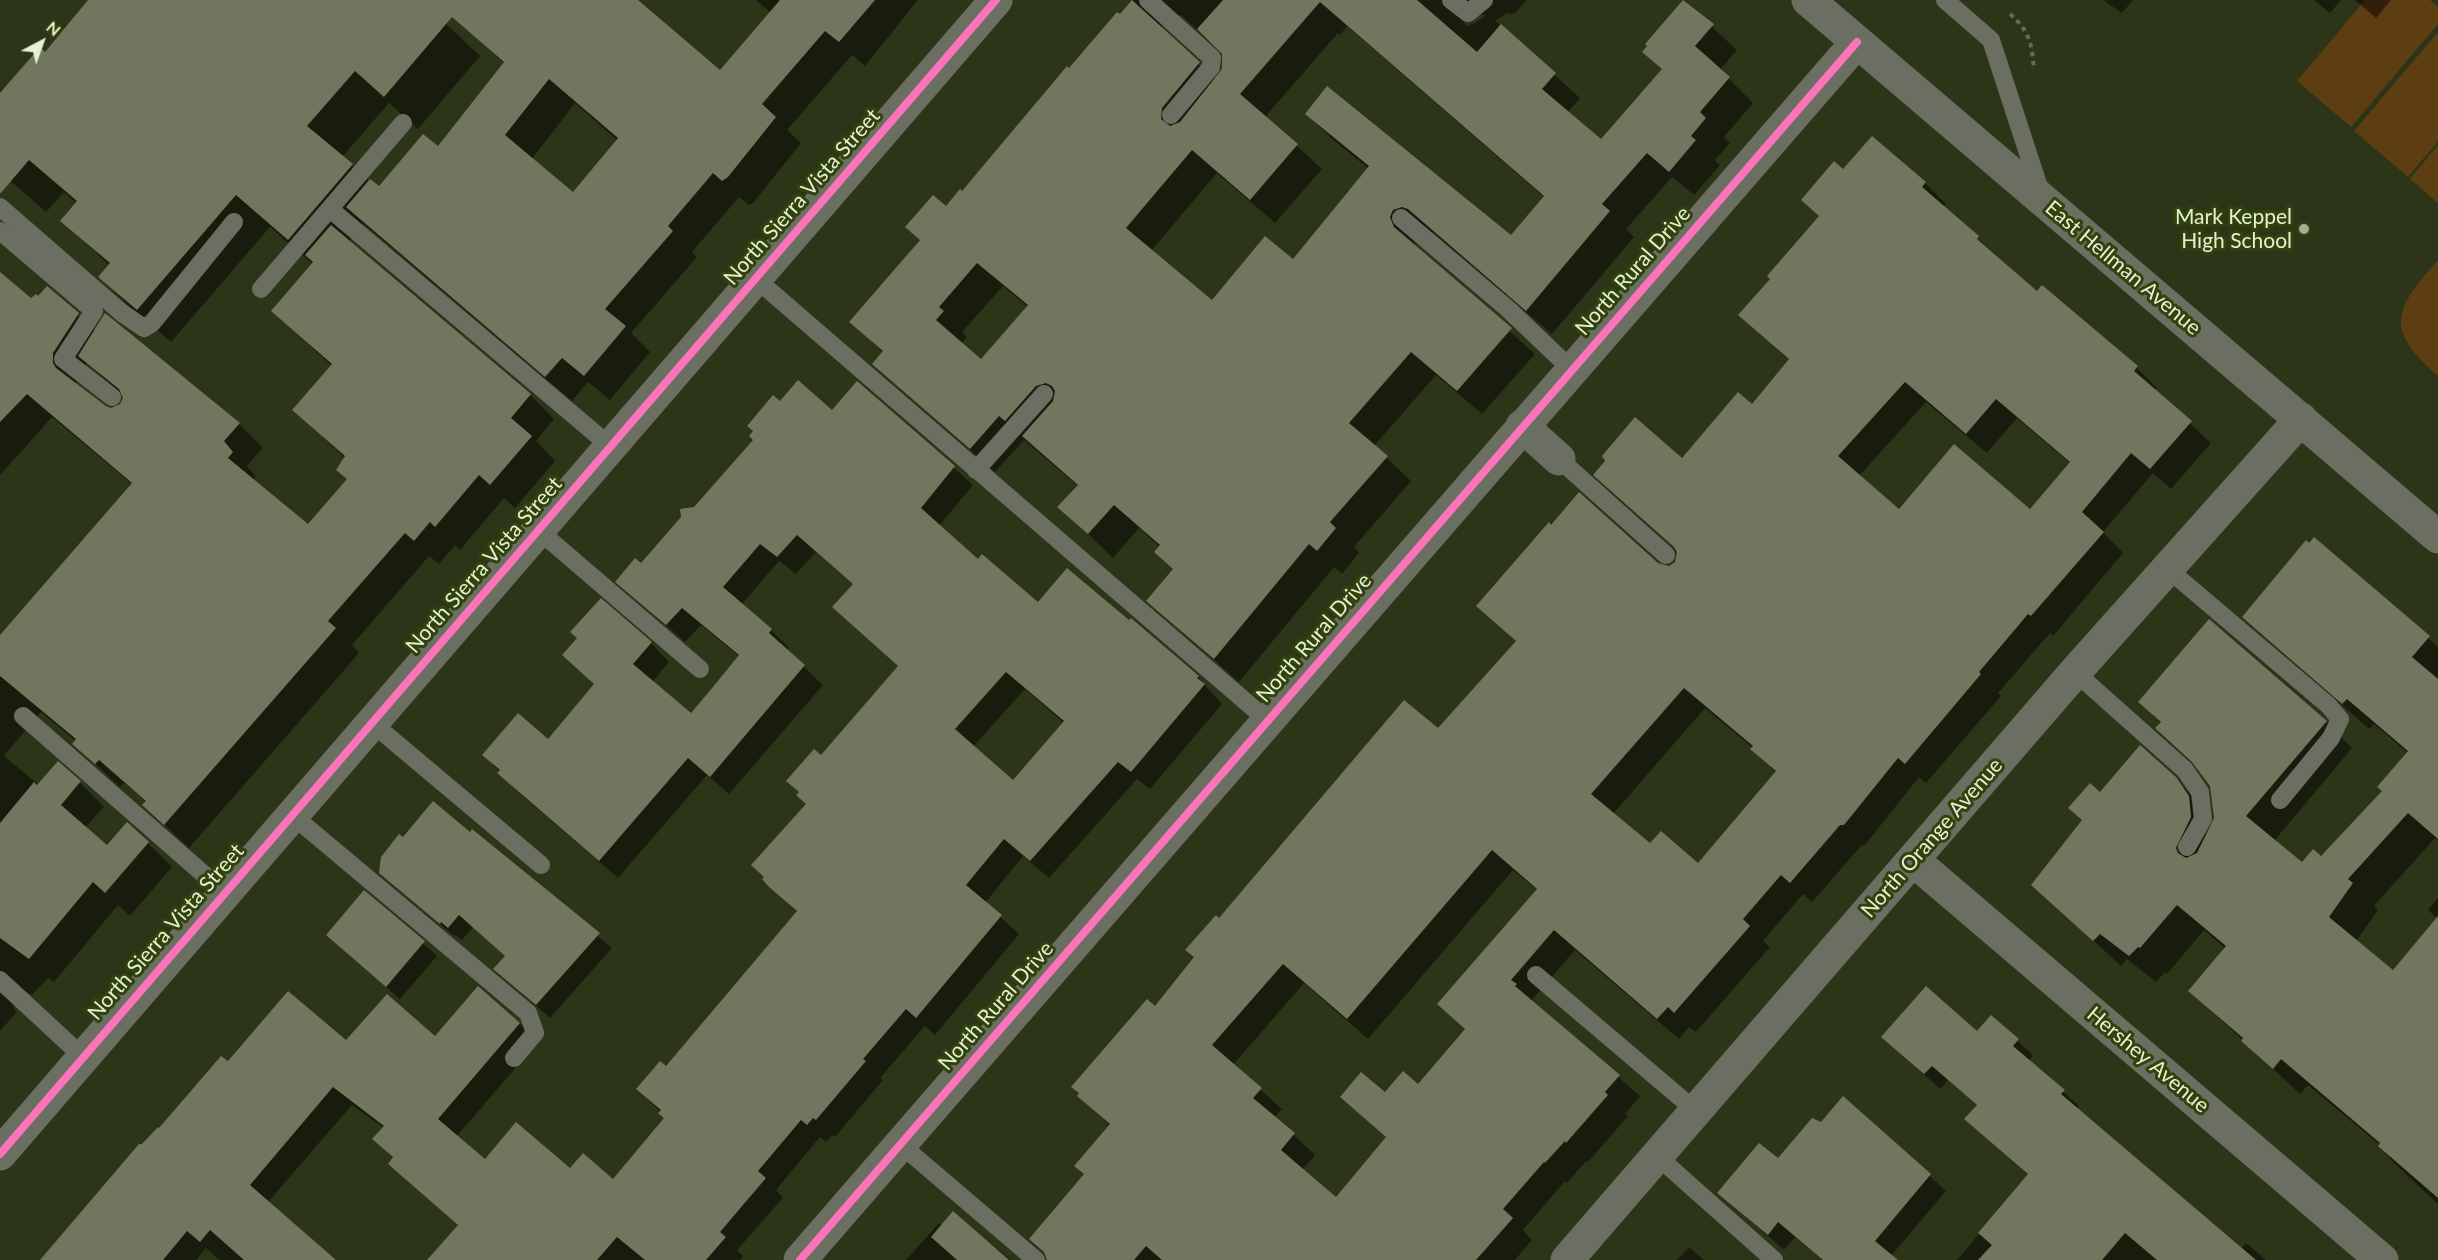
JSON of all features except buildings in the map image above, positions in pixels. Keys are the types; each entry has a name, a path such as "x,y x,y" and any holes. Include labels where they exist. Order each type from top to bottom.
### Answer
{"street":[{"name":"North Sierra Vista Street","path":"0,1154 996,0"},
{"name":"East Hellman Avenue","path":"1808,0 2438,537"},
{"name":"North Rural Drive","path":"800,1260 1857,42"},
{"name":"North Orange Avenue","path":"1567,1260 2075,672 2169,570 2301,419"},
{"path":"1522,426 1559,459"},
{"name":"Hershey Avenue","path":"1913,860 2382,1260"}],"lane":[{"path":"1148,0 1212,58 1211,67 1171,115"},
{"path":"1451,0 1468,13 1484,0"},
{"path":"1945,0 1991,40 2043,201"},
{"path":"261,289 403,123"},
{"path":"0,207 144,328 152,323 234,222"},
{"path":"330,209 610,446"},
{"path":"1401,218 1508,309 1571,369"},
{"path":"0,231 94,310 63,358 112,397"},
{"path":"756,279 1267,720"},
{"path":"976,470 1044,394"},
{"path":"1559,459 1666,555"},
{"path":"538,530 700,669"},
{"path":"2169,570 2328,705 2340,719 2331,738 2280,800"},
{"path":"2075,672 2185,770 2200,792 2203,819 2187,847"},
{"path":"23,716 224,892"},
{"path":"372,723 541,865"},
{"path":"292,815 528,1013 535,1033 514,1058"},
{"path":"1536,975 1696,1112"},
{"path":"0,981 83,1058"},
{"path":"900,1144 1036,1260"},
{"path":"1657,1156 1774,1260"}],"shaded area":[{"path":"2365,0 2430,0 2438,7 2438,24 2351,127 2297,81"},
{"path":"2438,32 2438,141 2408,177 2354,131"},
{"path":"2438,145 2438,203 2410,179"},
{"path":"2438,260 2438,376 2409,345 2402,331 2401,318 2412,292"}],"cycle path":[{"path":"0,1154 996,0"},
{"path":"800,1260 1857,42"}],"place":[{"name":"Mark Keppel High School","path":"2304,229"}]}
